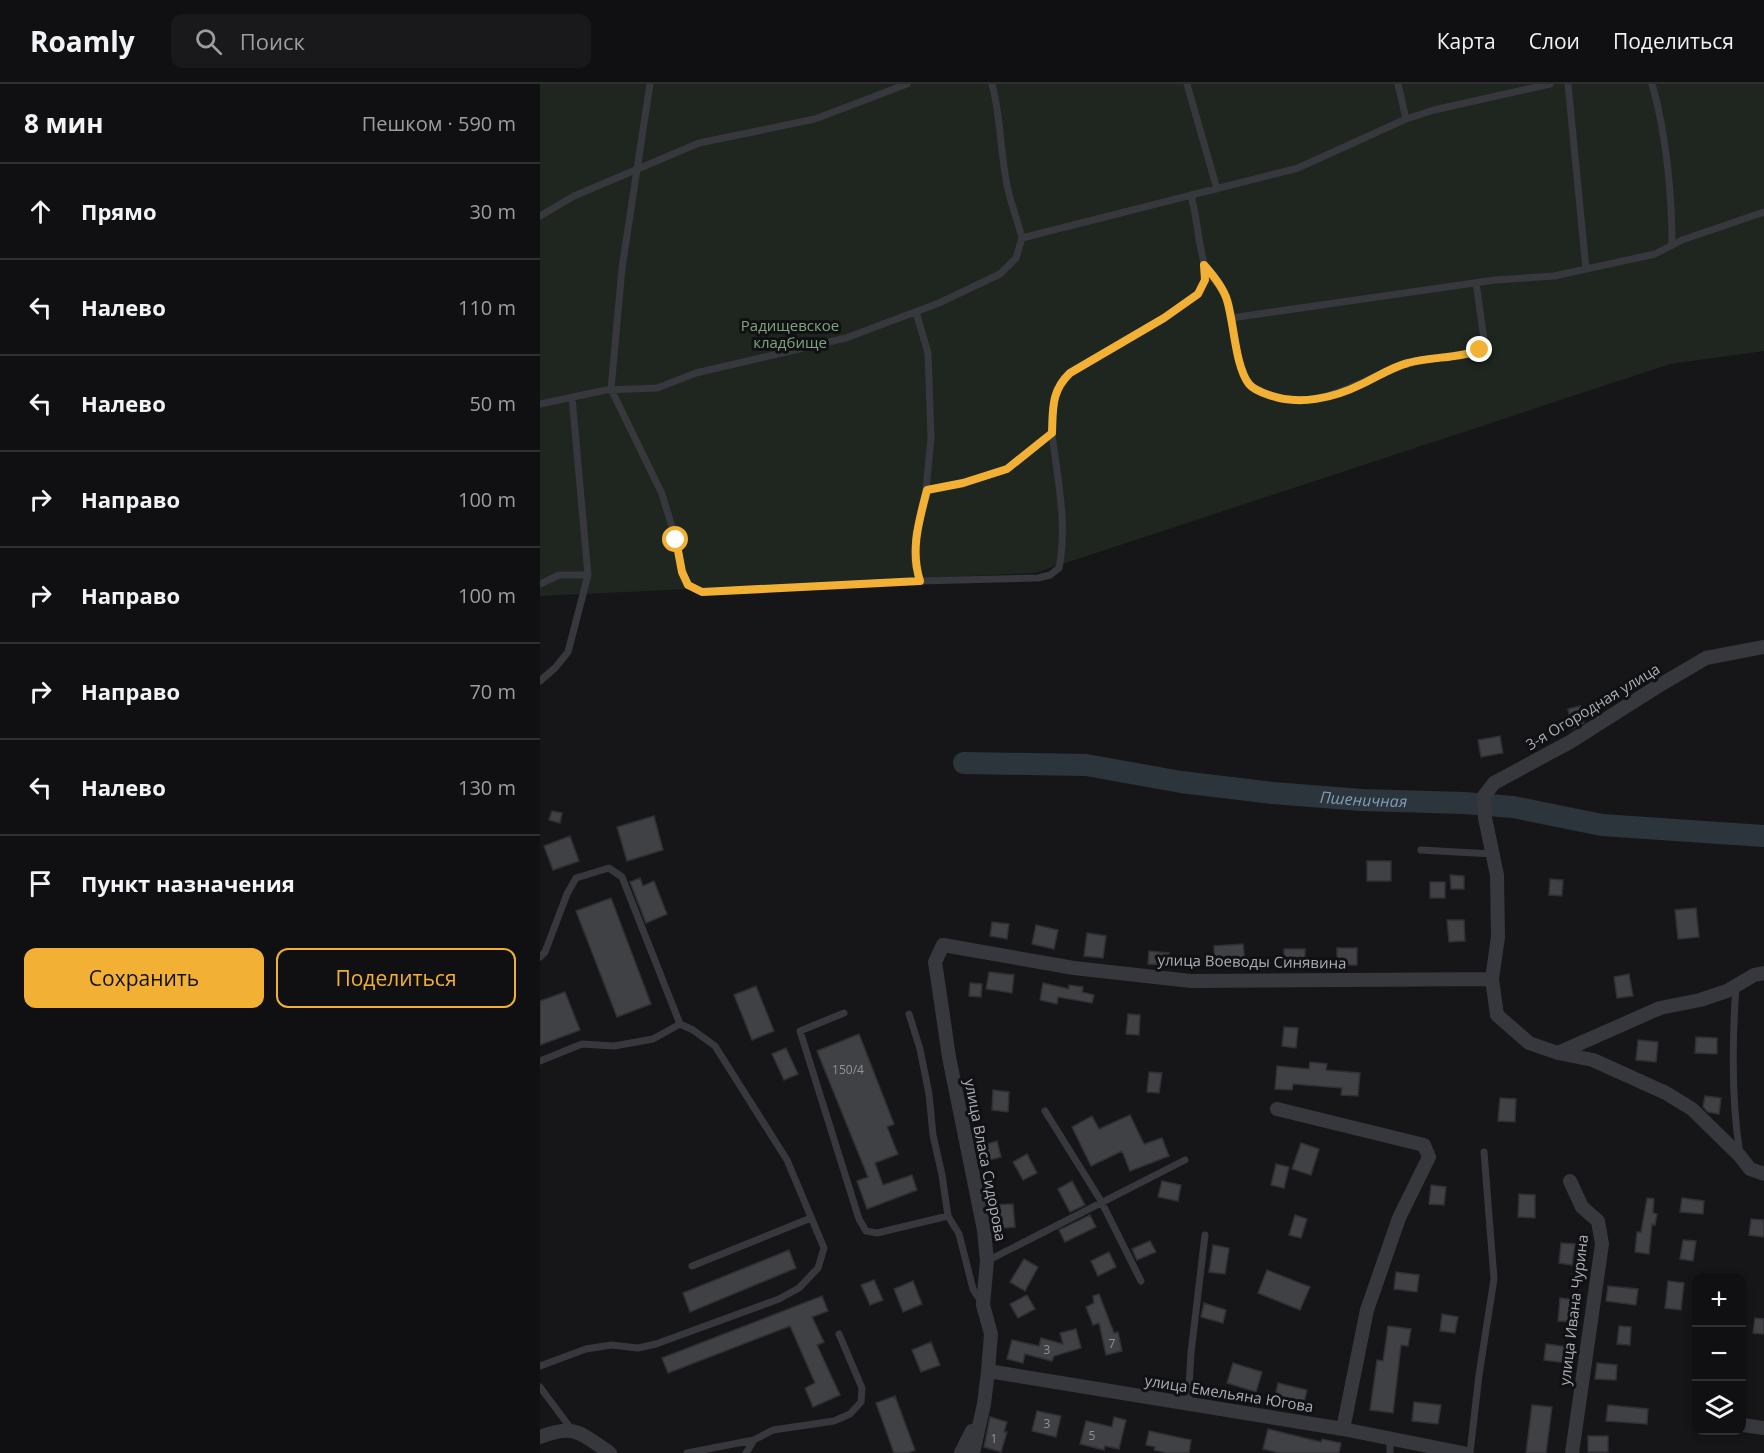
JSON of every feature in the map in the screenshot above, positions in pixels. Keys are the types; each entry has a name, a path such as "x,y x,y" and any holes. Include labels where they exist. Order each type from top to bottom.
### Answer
{"street":[{"name":"3-я Огородная улица","path":"1764,647 1706,658 1570,742 1494,783 1484,796 1485,818 1497,875 1498,937 1492,979 1497,1015 1529,1043 1558,1053 1593,1060 1666,1093 1692,1109 1740,1156 1750,1169 1764,1174"},
{"name":"улица Воеводы Синявина","path":"943,945 1074,968 1191,981 1492,979"},
{"name":"улица Власа Сидорова","path":"943,945 935,962 940,1002 982,1222 987,1261 983,1305 991,1334 984,1404 973,1453"},
{"path":"1558,1053 1660,1008 1700,1000 1727,991 1754,975 1764,973"},
{"path":"1277,1109 1424,1145 1428,1156 1399,1218 1367,1310 1343,1429"},
{"name":"улица Ивана Чурина","path":"1570,1180 1582,1207 1598,1221 1602,1244 1572,1453"},
{"name":"улица Емельяна Югова","path":"988,1371 1343,1429 1463,1453"},
{"path":"961,1453 984,1404"},
{"path":"1746,1425 1764,1428"},
{"path":"540,1437 556,1431 572,1430 590,1438 608,1452"}],"lane":[{"path":"650,84 622,268 611,389 662,494 676,540 682,572 688,585 702,592 920,581 1038,578 1050,575 1059,567 1062,554 1063,520 1052,433 1055,394 1060,383 1070,373 1164,318 1198,294 1205,280 1204,265 1191,195"},
{"path":"540,216 574,196 699,143 815,119 907,84"},
{"path":"540,403 611,389 657,388 696,373 846,338 916,312 1000,274 1016,258 1022,238 1007,187 998,108 992,84"},
{"path":"1187,84 1217,189"},
{"path":"1398,84 1406,119"},
{"path":"1022,238 1298,168 1406,119 1434,110 1550,84"},
{"path":"1568,84 1586,269"},
{"path":"1652,84 1657,101 1672,204 1672,245"},
{"path":"1231,318 1476,283 1554,276 1656,254 1672,245 1764,212"},
{"path":"1204,265 1226,298 1243,371 1250,386 1279,399 1317,399 1359,386 1406,363 1480,350 1484,339 1476,283"},
{"path":"916,312 928,353 931,438 927,490 916,533 915,565 920,581"},
{"path":"540,681 568,652 588,575 572,397"},
{"path":"927,490 963,483 1007,469 1052,433"},
{"path":"540,584 559,575 588,575"},
{"path":"1421,850 1493,854"},
{"path":"540,957 545,952 567,894 576,878 609,868 622,877 680,1024 693,1030 715,1046 787,1160 824,1248 818,1268 799,1288 779,1299 656,1344 638,1348 611,1345 586,1349 540,1366"},
{"path":"1736,986 1733,1028 1734,1121 1740,1156"},
{"path":"844,1013 800,1031 859,1219 866,1231 877,1233 948,1216"},
{"path":"909,1014 929,1095 933,1135 948,1216 959,1234 973,1289 983,1305"},
{"path":"540,1061 582,1044 614,1046 653,1039 680,1024"},
{"path":"1045,1110 1101,1202 1141,1281"},
{"path":"1470,1453 1494,1279 1484,1152"},
{"path":"987,1261 1185,1160"},
{"path":"692,1266 811,1218"},
{"path":"1188,1404 1191,1353 1205,1235"},
{"path":"687,1453 754,1440 773,1430 834,1421 850,1414 861,1402 862,1388 839,1334"},
{"path":"540,1387 572,1430"},
{"path":"1390,1438 1390,1453"},
{"path":"746,1453 754,1440"}],"green space":[{"name":"Радищевское кладбище","path":"540,84 1764,84 1764,351 1670,364 1035,573 540,596"}],"building":[{"path":"1580,706 1584,723 1572,729 1568,709"},
{"path":"1500,736 1503,753 1481,757 1478,740"},
{"path":"552,811 562,813 560,823 549,820"},
{"path":"654,816 663,850 627,861 617,827"},
{"path":"570,836 579,861 553,870 544,846"},
{"path":"1367,861 1391,861 1391,881 1367,881"},
{"path":"1450,875 1464,876 1464,889 1451,889"},
{"path":"640,878 643,886 654,881 667,914 646,923 630,882"},
{"path":"1550,879 1563,880 1562,896 1549,895"},
{"path":"1430,882 1445,882 1445,898 1430,898"},
{"path":"611,898 651,1004 617,1017 576,911"},
{"path":"1696,908 1699,937 1678,939 1675,910"},
{"path":"1447,920 1464,920 1465,941 1449,942"},
{"path":"992,922 1009,924 1007,939 990,936"},
{"path":"1036,925 1058,930 1054,949 1032,944"},
{"path":"1087,933 1106,936 1103,958 1084,956"},
{"path":"1243,944 1245,962 1215,965 1214,946"},
{"path":"1337,948 1357,948 1357,965 1337,965"},
{"path":"1284,949 1305,949 1305,966 1284,966"},
{"path":"1149,951 1169,953 1168,965 1148,964"},
{"path":"989,972 1014,975 1012,993 986,989"},
{"path":"1629,974 1633,996 1617,998 1614,977"},
{"path":"970,983 982,984 981,997 969,996"},
{"path":"1043,983 1069,989 1069,985 1083,987 1082,992 1094,995 1092,1003 1058,997 1057,1004 1040,1000"},
{"path":"756,986 774,1031 752,1040 734,995"},
{"path":"565,992 580,1030 540,1045 540,1001"},
{"path":"1128,1014 1140,1015 1139,1035 1126,1034"},
{"path":"1284,1027 1298,1028 1296,1048 1282,1046"},
{"path":"859,1034 894,1124 887,1127 898,1154 875,1163 883,1185 912,1175 917,1190 867,1209 857,1181 868,1177 817,1051"},
{"path":"1696,1037 1717,1038 1717,1054 1695,1053"},
{"path":"1638,1040 1658,1042 1656,1062 1636,1060"},
{"path":"786,1048 798,1074 784,1080 772,1054"},
{"path":"1310,1062 1327,1064 1326,1070 1360,1073 1358,1096 1341,1095 1342,1088 1293,1084 1292,1090 1275,1089 1277,1066 1309,1069"},
{"path":"1149,1072 1162,1073 1159,1093 1147,1092"},
{"path":"993,1090 1009,1092 1008,1112 992,1110"},
{"path":"1705,1096 1721,1098 1719,1114 1708,1112 1703,1107"},
{"path":"1500,1098 1516,1099 1515,1122 1498,1121"},
{"path":"1130,1115 1144,1144 1162,1138 1169,1156 1130,1171 1122,1151 1091,1166 1072,1127 1092,1116 1099,1129"},
{"path":"997,1141 1001,1157 982,1162 978,1147"},
{"path":"1301,1143 1319,1149 1311,1175 1292,1169"},
{"path":"1027,1154 1037,1173 1023,1180 1013,1162"},
{"path":"1276,1164 1289,1167 1284,1188 1271,1185"},
{"path":"1072,1181 1085,1205 1070,1212 1058,1189"},
{"path":"1162,1181 1181,1185 1178,1201 1158,1197"},
{"path":"1431,1185 1446,1187 1444,1205 1429,1204"},
{"path":"1519,1194 1535,1195 1535,1218 1518,1217"},
{"path":"1647,1198 1654,1199 1653,1213 1657,1214 1655,1225 1652,1224 1649,1254 1635,1252 1637,1232 1641,1232"},
{"path":"1682,1198 1704,1201 1703,1214 1680,1212"},
{"path":"1013,1204 1015,1227 993,1229 991,1205"},
{"path":"1090,1215 1096,1227 1065,1242 1059,1230"},
{"path":"1295,1215 1307,1219 1301,1238 1289,1235"},
{"path":"1751,1219 1764,1220 1764,1237 1749,1235"},
{"path":"1683,1240 1696,1241 1693,1261 1680,1259"},
{"path":"1150,1241 1156,1252 1137,1260 1132,1249"},
{"path":"1561,1243 1575,1244 1572,1265 1559,1263"},
{"path":"1213,1245 1229,1248 1225,1274 1209,1272"},
{"path":"789,1250 796,1268 690,1312 683,1293"},
{"path":"1109,1252 1116,1267 1098,1276 1091,1261"},
{"path":"1024,1259 1038,1267 1025,1291 1010,1282"},
{"path":"1267,1270 1310,1287 1300,1310 1258,1293"},
{"path":"1396,1272 1419,1275 1417,1292 1394,1289"},
{"path":"874,1280 883,1300 870,1305 861,1285"},
{"path":"913,1281 922,1304 903,1312 894,1289"},
{"path":"1668,1281 1684,1283 1681,1310 1665,1308"},
{"path":"1608,1286 1638,1289 1636,1305 1606,1301"},
{"path":"1099,1294 1114,1333 1118,1332 1122,1351 1106,1355 1099,1323 1093,1325 1086,1307 1094,1303 1093,1296"},
{"path":"1027,1295 1035,1309 1018,1318 1010,1304"},
{"path":"822,1296 828,1311 812,1317 824,1342 817,1345 840,1395 813,1407 805,1388 815,1383 790,1326 668,1373 662,1358"},
{"path":"1560,1298 1576,1300 1574,1322 1558,1321"},
{"path":"1204,1303 1226,1310 1223,1323 1201,1317"},
{"path":"1442,1314 1458,1317 1455,1333 1440,1331"},
{"path":"1755,1318 1764,1319 1764,1334 1753,1333"},
{"path":"1388,1326 1411,1329 1408,1346 1401,1345 1393,1413 1370,1410 1377,1360 1383,1361"},
{"path":"1619,1326 1631,1327 1630,1345 1617,1344"},
{"path":"1076,1329 1081,1348 1054,1356 1052,1361 1025,1354 1023,1363 1007,1359 1012,1340 1039,1346 1041,1338 1063,1344 1060,1333"},
{"path":"931,1342 940,1365 921,1372 912,1350"},
{"path":"1546,1344 1569,1347 1567,1363 1544,1360"},
{"path":"1233,1363 1262,1372 1256,1392 1227,1383"},
{"path":"1597,1363 1617,1365 1616,1380 1595,1379"},
{"path":"1278,1383 1307,1390 1303,1407 1274,1401"},
{"path":"895,1396 915,1450 908,1453 894,1453 876,1403"},
{"path":"1414,1402 1441,1405 1438,1424 1412,1421"},
{"path":"1532,1405 1552,1407 1546,1453 1526,1453"},
{"path":"1608,1405 1648,1409 1647,1424 1606,1421"},
{"path":"1037,1411 1061,1416 1056,1437 1032,1431"},
{"path":"990,1417 1007,1422 1004,1432 1007,1432 1001,1452 984,1447"},
{"path":"1114,1417 1126,1420 1119,1449 1105,1446 1104,1450 1080,1444 1086,1421 1112,1427"},
{"path":"1268,1429 1321,1442 1322,1439 1341,1443 1339,1453 1280,1453 1263,1449"},
{"path":"1149,1431 1191,1440 1189,1453 1167,1453 1154,1450 1155,1447 1146,1445"},
{"path":"1588,1436 1608,1436 1608,1452 1588,1452"}],"waterway":[{"name":"Пшеничная","path":"964,763 1086,765 1181,782 1273,793 1362,800 1513,807 1602,825 1764,836"}],"route":[{"path":"676,540 682,572 688,585 702,592 920,581 915,565 916,533 927,490 963,483 1007,469 1052,433 1055,394 1060,383 1070,373 1164,318 1198,294 1205,280 1204,265 1226,298 1243,371 1250,386 1279,399 1317,399 1359,386 1406,363 1480,350"}]}
